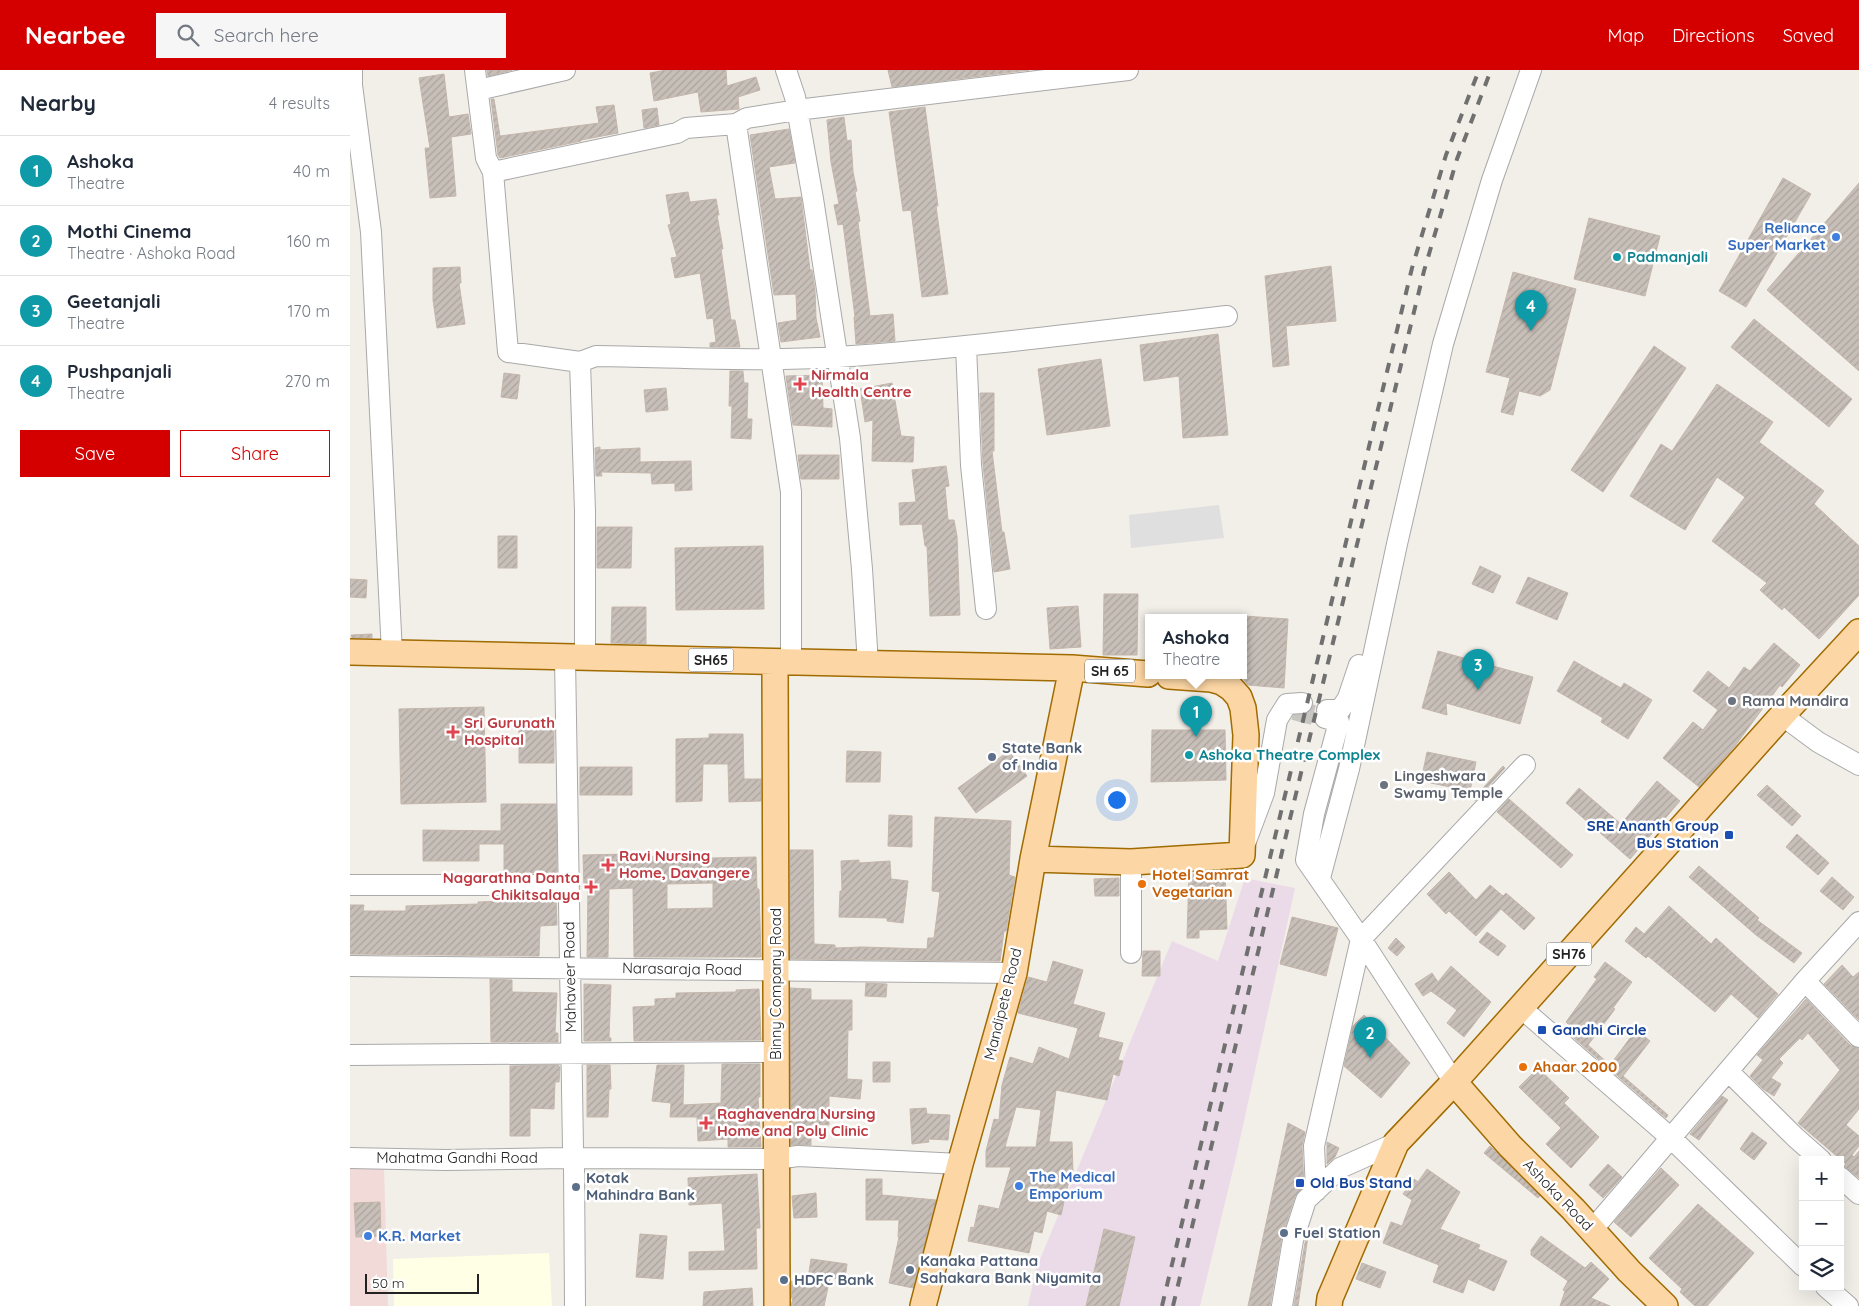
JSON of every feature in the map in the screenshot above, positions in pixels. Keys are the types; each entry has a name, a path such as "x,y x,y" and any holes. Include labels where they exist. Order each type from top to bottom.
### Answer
{"main road":[{"name":"SH76","path":"1329,1306 1330,1298 1396,1143 1454,1082 1859,632"},
{"name":"SH65","path":"350,652 1072,668"},
{"name":"Binny Company Road","path":"777,1306 776,970 783,662"},
{"name":"SH 65","path":"1072,668 1145,674"},
{"name":"Mandipete Road","path":"923,1306 960,1164 1014,973 1033,859 1072,668"},
{"path":"1033,859 1131,862 1243,852 1246,735 1243,708 1239,697 1231,688 1222,682 1211,679"},
{"name":"Ashoka Road","path":"1454,1082 1510,1146 1592,1230 1628,1271 1665,1306"}],"street":[{"path":"352,70 352,85 371,232 392,653"},
{"path":"475,70 486,158 493,172 508,352 580,362 596,356 771,359 837,357 966,346 1227,316"},
{"path":"478,90 565,70"},
{"path":"786,70 795,96 813,199 850,438 862,569 868,664"},
{"path":"493,172 677,133 686,128 736,124 747,118 797,110 1128,70"},
{"path":"1320,878 1349,769 1381,617 1443,344 1492,180 1531,70"},
{"path":"736,124 791,492 783,662"},
{"path":"966,346 972,465 986,609"},
{"name":"Mahaveer Road","path":"575,1306 568,885 575,657 585,512 580,362"},
{"path":"1381,617 1374,616 1372,619 1348,698 1340,710 1326,714 1339,722 1314,814 1306,860 1361,939 1454,1082"},
{"path":"1243,852 1262,813 1283,716 1298,706"},
{"path":"1787,710 1791,722 1818,742 1859,764"},
{"path":"1316,1191 1314,1146 1361,939 1525,765"},
{"path":"1131,862 1131,953"},
{"path":"350,885 568,885"},
{"path":"1592,1230 1804,981 1859,922"},
{"name":"Narasaraja Road","path":"350,966 1014,973"},
{"path":"1804,981 1859,1037"},
{"path":"1520,1007 1671,1138 1799,1262"},
{"path":"350,1055 776,1052"},
{"path":"1728,1071 1816,1156"},
{"path":"1282,1306 1293,1240 1306,1200 1340,1168 1396,1143"},
{"name":"Mahatma Gandhi Road","path":"350,1158 776,1159 798,1156 960,1164"},
{"path":"1844,1181 1859,1194"},
{"path":"1831,1291 1848,1306"}],"shaded area":[{"path":"1219,505 1224,538 1131,548 1129,515"},
{"path":"1245,878 1295,888 1237,1153 1200,1306 1028,1306 1036,1269 1172,941 1218,961"},
{"name":"K.R. Market","path":"350,1166 384,1167 388,1306 350,1306"},
{"path":"549,1253 552,1306 394,1306 393,1259"}],"building":[{"path":"487,70 512,70 488,76"},
{"path":"666,70 726,70 727,86 756,77 760,90 738,97 739,109 701,112 698,92 654,101 650,73"},
{"path":"888,70 1029,70 892,87"},
{"path":"444,74 449,117 468,114 471,134 451,137 456,196 430,198 425,148 430,148 419,78"},
{"path":"491,99 494,99 500,136 599,123 596,107 614,105 618,133 500,158 498,155"},
{"path":"925,107 948,294 922,297 911,210 903,211 889,112"},
{"path":"657,108 659,125 644,128 642,110"},
{"path":"844,117 847,141 851,140 853,172 857,191 855,192 860,221 858,222 870,316 893,314 895,341 856,344 855,317 843,224 838,225 834,205 839,204 831,162 827,120"},
{"path":"789,129 795,163 769,167 775,199 801,197 820,337 781,342 778,323 797,320 796,294 774,295 750,135"},
{"path":"1783,178 1811,194 1746,307 1719,291"},
{"name":"Reliance Super Market","path":"1859,183 1859,371 1767,290"},
{"path":"688,192 690,202 716,199 731,320 735,320 740,347 710,347 710,343 716,342 713,318 707,319 700,273 675,278 671,258 677,257 668,225 671,224 666,195"},
{"name":"Padmanjali","path":"1589,218 1660,236 1645,296 1574,279"},
{"path":"1331,266 1336,321 1286,326 1289,365 1273,367 1265,276"},
{"path":"460,267 461,283 459,283 465,324 437,328 433,300 433,268"},
{"path":"1513,272 1576,289 1550,390 1540,396 1519,391 1513,415 1501,412 1510,378 1486,372"},
{"path":"1754,319 1852,399 1829,427 1731,347"},
{"path":"1218,334 1228,435 1183,438 1179,376 1144,381 1140,345"},
{"path":"1654,346 1686,368 1603,492 1571,470"},
{"path":"1101,359 1110,426 1047,435 1038,369"},
{"path":"730,371 743,371 744,383 748,383 747,419 752,419 751,439 731,438 732,406 729,406"},
{"path":"504,373 520,375 517,399 501,397"},
{"path":"822,375 823,408 832,409 832,427 793,425 786,376"},
{"path":"892,383 901,436 914,437 913,462 872,461 873,420 865,422 860,389"},
{"path":"1717,384 1773,422 1759,442 1824,491 1814,504 1859,546 1859,595 1819,639 1784,607 1782,610 1760,590 1767,583 1712,541 1745,497 1717,477 1685,530 1630,496 1661,444 1672,451"},
{"path":"666,388 668,410 646,412 644,390"},
{"path":"980,393 994,393 994,451 992,451 1002,532 1004,532 1010,569 994,572 983,464"},
{"path":"600,447 600,450 640,448 640,462 691,461 692,490 675,491 675,483 652,484 651,473 601,472 602,476 596,476 595,448"},
{"path":"798,455 839,455 839,479 801,479"},
{"path":"946,466 949,486 945,487 948,520 954,520 957,536 960,615 930,616 927,546 925,546 922,524 900,525 899,503 916,502 912,470"},
{"path":"597,527 632,527 631,568 597,568"},
{"path":"498,536 517,536 517,568 498,568"},
{"path":"763,546 764,609 676,610 675,548"},
{"path":"1480,566 1501,576 1493,593 1472,584"},
{"path":"1528,577 1568,593 1557,620 1516,603"},
{"path":"350,579 367,580 366,598 350,597"},
{"path":"1104,594 1138,594 1137,655 1103,655"},
{"path":"1078,606 1081,647 1050,649 1047,608"},
{"path":"612,607 646,607 646,644 611,643"},
{"path":"1247,616 1288,619 1284,688 1248,685 1244,680 1247,679"},
{"path":"372,634 372,638 352,638 351,635"},
{"path":"1774,643 1800,665 1782,687 1780,685 1735,746 1699,787 1663,758 1693,722 1703,730 1718,710 1693,691 1708,671 1729,688 1744,667 1750,671"},
{"path":"1438,651 1533,677 1520,724 1446,703 1447,715 1422,708"},
{"path":"1574,661 1621,688 1624,683 1652,700 1628,739 1601,722 1603,718 1557,691"},
{"path":"484,707 486,802 401,804 399,709"},
{"path":"519,725 554,725 554,763 519,763"},
{"name":"Ashoka Theatre Complex","path":"1152,730 1225,730 1226,780 1151,782"},
{"path":"709,734 743,734 744,779 761,779 761,801 729,802 728,764 703,764 702,801 676,802 676,739 709,738"},
{"path":"847,751 881,752 880,782 846,782"},
{"path":"1009,751 1027,776 976,813 958,788"},
{"path":"1427,752 1476,762 1470,791 1421,781"},
{"path":"1503,766 1505,768 1475,801 1473,799"},
{"path":"580,767 632,767 632,795 580,795"},
{"path":"1657,781 1680,801 1630,859 1566,803 1579,788 1621,824"},
{"path":"1767,785 1801,816 1792,826 1757,795"},
{"path":"1509,799 1573,855 1561,868 1497,812"},
{"path":"501,804 556,804 557,873 504,873 504,844 479,844 479,861 423,861 423,830 501,831"},
{"path":"889,815 912,816 912,847 888,846"},
{"path":"935,817 1011,821 1009,875 1015,877 1000,961 790,959 790,850 813,850 814,944 835,945 835,948 927,949 928,938 934,938 940,892 932,891"},
{"path":"1797,834 1829,863 1818,875 1786,847"},
{"path":"627,854 627,857 666,856 666,859 756,857 761,957 634,957 633,888 609,889 608,957 587,957 588,888 584,888 583,855","holes":["713,883 713,908 667,909 667,884"]},
{"path":"859,860 859,863 890,861 891,879 908,881 903,923 887,921 887,918 839,917 840,891 842,891 841,861"},
{"path":"1699,866 1759,918 1757,920 1802,953 1794,963 1756,935 1689,877"},
{"path":"1225,870 1227,929 1199,930 1199,938 1187,938 1189,873 1203,874 1203,872"},
{"path":"1449,872 1476,900 1490,885 1503,896 1506,893 1535,918 1524,930 1501,909 1476,936 1449,911 1446,914 1427,894"},
{"path":"1832,877 1854,897 1843,910 1820,891"},
{"path":"1119,878 1119,896 1095,896 1094,879"},
{"path":"504,897 556,897 557,925 540,926 539,956 350,954 350,905 364,905 363,911 406,911 406,906 478,904 478,902 504,901"},
{"path":"1669,906 1711,944 1716,938 1778,994 1758,1018 1731,994 1715,1012 1648,956 1646,958 1625,941 1636,927 1644,934"},
{"path":"1292,917 1338,928 1326,976 1280,964"},
{"path":"1487,932 1506,946 1498,956 1479,942"},
{"path":"1396,938 1405,947 1397,956 1388,948"},
{"path":"1143,951 1160,951 1160,976 1142,976"},
{"path":"1053,961 1083,970 1073,1004 1105,1013 1098,1037 1123,1043 1118,1060 1123,1061 1119,1076 1113,1074 1107,1100 1056,1090 1049,1142 1072,1142 1073,1172 1071,1172 1061,1215 1047,1211 1042,1233 1034,1231 1029,1253 968,1241 971,1227 974,1228 979,1205 999,1209 1011,1167 986,1167 986,1151 994,1119 999,1120 1002,1085 1010,1057 1033,1064 1039,1047 1069,1059 1078,1028 1018,1013 1028,977 1047,982","holes":["1016,1107 1041,1110 1036,1147 1005,1147"]},
{"path":"1605,962 1632,982 1613,1008 1615,1009 1588,1045 1610,1065 1636,1030 1650,1041 1623,1076 1668,1115 1666,1118 1566,1031 1570,1026 1566,1022 1597,979 1594,977"},
{"path":"1842,965 1853,977 1859,972 1859,1020 1824,984"},
{"path":"1451,966 1491,1002 1464,1037 1447,1023 1457,1010 1431,991 1423,996 1415,984 1432,973 1438,982"},
{"path":"490,979 512,980 512,992 557,993 555,1033 558,1033 558,1042 491,1042"},
{"path":"866,983 887,984 886,997 865,996"},
{"path":"584,984 611,985 609,1038 611,1038 611,1041 584,1041"},
{"path":"790,988 811,989 811,1000 852,1000 852,1030 848,1030 847,1079 862,1080 860,1099 829,1096 829,1125 811,1124 811,1145 791,1145"},
{"path":"759,989 761,1040 634,1041 633,1007 655,1006 655,999 676,998 676,993 736,992 736,990"},
{"path":"1806,999 1850,1045 1859,1049 1859,1109 1846,1125 1859,1136 1859,1146 1852,1155 1854,1157 1859,1151 1859,1178 1844,1166 1846,1164 1844,1162 1844,1156 1837,1156 1798,1123 1840,1070 1808,1033 1802,1040 1800,1038 1779,1059 1783,1063 1771,1078 1781,1084 1774,1096 1763,1089 1750,1076 1763,1060 1757,1055"},
{"path":"1364,1015 1410,1063 1381,1098 1344,1066 1353,1026"},
{"path":"873,1062 890,1062 890,1082 873,1082"},
{"path":"722,1064 760,1064 760,1097 758,1097 761,1147 728,1147 728,1139 698,1141 697,1117 670,1117 671,1103 652,1101 657,1065 684,1065 683,1105 721,1103"},
{"path":"558,1065 560,1067 559,1082 555,1082 554,1109 530,1108 530,1136 510,1136 510,1066"},
{"path":"587,1065 610,1065 611,1089 609,1089 608,1117 587,1117"},
{"path":"1538,1068 1569,1098 1564,1103 1599,1137 1571,1168 1546,1144 1561,1128 1519,1087"},
{"path":"1722,1096 1728,1100 1699,1140 1690,1134"},
{"path":"926,1108 927,1114 950,1115 948,1140 928,1139 929,1142 912,1144 910,1109"},
{"path":"1288,1123 1305,1132 1302,1146 1304,1186 1295,1196 1282,1236 1270,1306 1248,1306"},
{"path":"1752,1132 1767,1143 1754,1160 1740,1149"},
{"path":"1327,1142 1339,1148 1335,1157 1327,1164"},
{"path":"1490,1146 1540,1196 1538,1198 1484,1153"},
{"path":"1608,1164 1622,1177 1603,1198 1589,1185"},
{"path":"1661,1168 1679,1185 1631,1237 1614,1222"},
{"path":"1427,1169 1460,1192 1440,1229 1480,1245 1478,1249 1507,1261 1494,1291 1468,1279 1463,1293 1433,1282 1439,1265 1383,1243 1391,1222 1402,1226 1412,1200 1403,1194 1414,1179 1418,1182"},
{"path":"757,1174 760,1228 756,1228 757,1269 689,1270 689,1252 725,1251 722,1203 689,1205 688,1178"},
{"path":"866,1179 882,1179 882,1195 936,1200 913,1288 889,1283 899,1237 899,1220 866,1220"},
{"path":"816,1193 817,1217 794,1218 792,1196"},
{"path":"380,1202 381,1236 356,1237 354,1203"},
{"path":"1698,1204 1754,1253 1707,1306 1695,1306 1680,1292 1682,1289 1649,1258"},
{"path":"1104,1229 1135,1237 1119,1306 1086,1306"},
{"path":"1309,1229 1298,1306 1294,1306 1305,1243"},
{"path":"640,1234 667,1236 663,1279 636,1277"},
{"path":"1541,1236 1585,1268 1591,1262 1609,1279 1591,1298 1610,1306 1560,1306 1565,1291 1563,1290 1568,1281 1531,1255 1531,1250"},
{"path":"811,1259 847,1264 845,1279 830,1278 824,1306 791,1306 793,1298 791,1298 791,1281 807,1285"},
{"path":"1362,1263 1386,1272 1380,1288 1356,1279"},
{"path":"752,1288 753,1306 703,1306 704,1292"}],"tunnel":[{"path":"1294,710 1325,718"}],"railway":[{"path":"1162,1306 1412,268 1446,155 1479,70"},
{"path":"1173,1306 1424,271 1457,159 1491,70"}],"place":[{"name":"Reliance Super Market","path":"1836,237"},
{"name":"Padmanjali","path":"1617,257"},
{"name":"Pushpanjali","path":"1531,331"},
{"name":"Nirmala Health Centre","path":"800,384"},
{"name":"Geetanjali","path":"1478,690"},
{"name":"Rama Mandira","path":"1732,701"},
{"name":"Sri Gurunath Hospital","path":"453,732"},
{"name":"Ashoka","path":"1196,737"},
{"name":"Ashoka Theatre Complex","path":"1189,755"},
{"name":"State Bank of India","path":"992,757"},
{"name":"Lingeshwara Swamy Temple","path":"1384,785"},
{"name":"SRE Ananth Group Bus Station","path":"1729,835"},
{"name":"Ravi Nursing Home, Davangere","path":"608,865"},
{"name":"Hotel Samrat Vegetarian","path":"1142,884"},
{"name":"Nagarathna Danta Chikitsalaya","path":"591,887"},
{"name":"Gandhi Circle","path":"1542,1030"},
{"name":"Mothi Cinema","path":"1370,1058"},
{"name":"Ahaar 2000","path":"1523,1067"},
{"name":"Raghavendra Nursing Home and Poly Clinic","path":"706,1123"},
{"name":"Old Bus Stand","path":"1300,1183"},
{"name":"The Medical Emporium","path":"1019,1186"},
{"name":"Kotak Mahindra Bank","path":"576,1187"},
{"name":"Fuel Station","path":"1284,1233"},
{"name":"K.R. Market","path":"368,1236"},
{"name":"Kanaka Pattana Sahakara Bank Niyamita","path":"910,1270"},
{"name":"HDFC Bank","path":"784,1280"}]}
